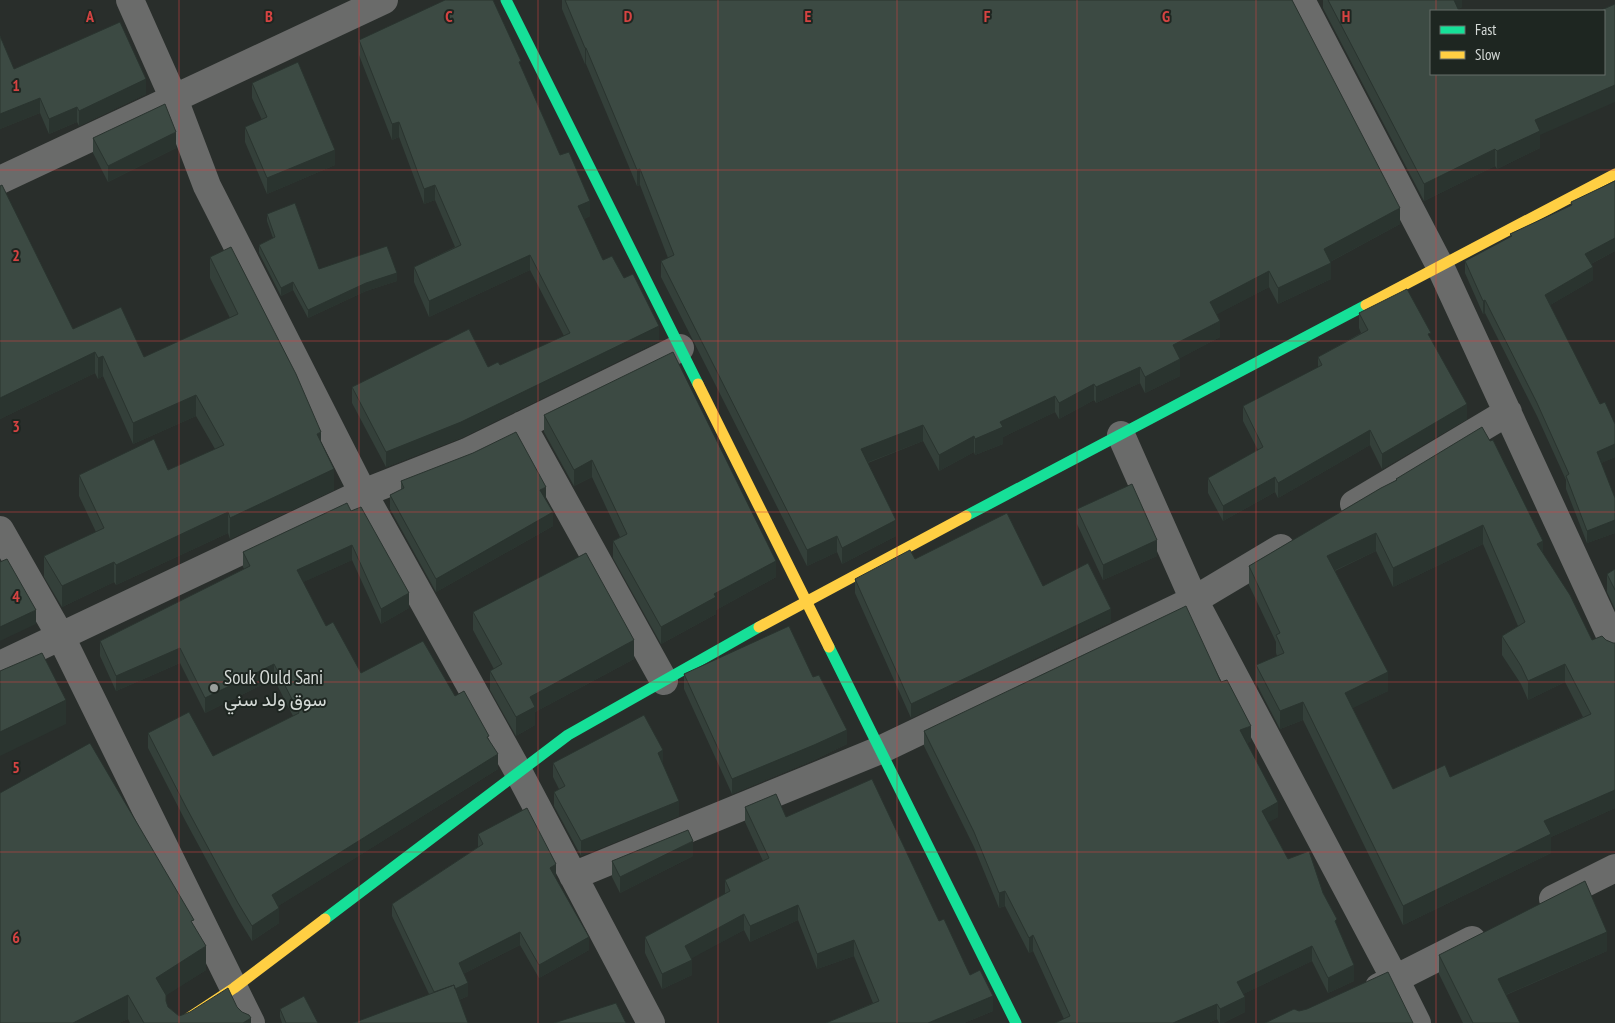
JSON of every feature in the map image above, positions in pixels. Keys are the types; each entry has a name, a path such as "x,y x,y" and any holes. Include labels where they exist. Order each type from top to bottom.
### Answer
{"street":[{"path":"130,0 174,98 208,186 363,493 518,773 651,1023"},
{"path":"0,180 384,0"},
{"path":"506,0 1016,1023"},
{"path":"1301,0 1440,266 1615,646"},
{"path":"181,1023 234,988 568,736 806,601 1615,174"},
{"path":"0,665 363,493 467,452 680,348"},
{"path":"1330,519 1508,412"},
{"path":"522,425 664,681"},
{"path":"1121,435 1194,600 1417,1023"},
{"path":"0,530 60,637 251,1023"},
{"path":"573,876 880,750 1194,600 1304,534"},
{"path":"1527,912 1615,868"},
{"path":"1361,995 1492,930"}],"building":[{"path":"445,0 493,0 560,155 569,152 590,201 578,206 603,260 612,256 624,278 633,274 659,326 461,422 386,452 352,387 469,329 488,367 498,362 500,365 570,333 530,255 429,301 414,267 461,245 435,185 424,189 399,122 392,124 359,40"},
{"path":"565,0 1292,0 1400,208 1324,249 1331,263 1278,288 1269,271 1210,302 1220,321 1173,345 1180,359 1145,377 1140,367 1096,387 1094,384 1059,403 1055,396 1000,422 1003,427 975,439 974,436 939,455 923,425 861,449 896,520 842,548 837,536 807,550 661,261 674,255 640,169 637,170"},
{"path":"1328,0 1454,0 1459,10 1430,10 1430,75 1605,75 1605,10 1601,10 1615,4 1615,85 1535,120 1540,131 1497,151 1495,149 1424,184"},
{"path":"120,22 146,79 79,111 77,107 49,119 40,98 0,114 0,36 14,69"},
{"path":"298,62 335,150 267,178 245,127 267,117 252,83"},
{"path":"165,104 176,132 108,166 93,138"},
{"path":"1615,181 1615,238 1585,254 1593,267 1545,295 1600,404 1605,402 1615,424 1615,444 1597,452 1615,498 1615,520 1587,531 1566,476 1569,474 1537,403 1485,300 1483,301 1465,261 1512,236 1510,234 1572,205 1571,202"},
{"path":"2,185 73,329 121,307 144,357 238,314 210,257 231,247 296,374 321,432 317,434 334,469 230,518 228,512 116,565 114,562 62,586 44,556 104,528 79,475 154,439 168,470 224,445 196,395 133,423 103,356 98,358 95,352 0,398 0,186"},
{"path":"295,203 319,269 387,246 397,273 366,283 308,310 293,282 281,288 259,245 275,237 267,214"},
{"path":"1407,289 1431,333 1428,334 1467,404 1382,454 1370,430 1278,483 1275,477 1223,506 1208,478 1263,447 1243,406 1322,365 1318,357 1368,330 1359,313"},
{"path":"673,352 776,561 714,594 716,597 661,627 613,541 627,534 592,460 574,470 544,415"},
{"path":"1482,427 1490,441 1493,440 1543,541 1537,544 1570,595 1592,640 1602,636 1606,640 1615,643 1615,790 1544,821 1551,834 1403,906 1303,702 1280,711 1256,665 1284,653 1276,635 1280,633 1249,566","holes":["1483,525 1525,622 1502,636 1528,681 1565,664 1591,714 1450,777 1445,765 1393,789 1345,693 1388,672 1327,556 1376,533 1393,568"]},
{"path":"516,432 546,487 540,490 553,512 436,579 390,495 404,488 401,481 473,453"},
{"path":"1132,484 1157,540 1103,565 1077,509"},
{"path":"347,503 351,511 361,507 409,593 381,609 352,545 297,570 326,626 333,622 361,673 423,641 455,696 464,691 489,736 487,737 498,754 272,895 279,908 252,926 186,807 148,733 189,712 213,756 299,713 274,664 205,698 180,648 116,676 100,641 250,566 243,552"},
{"path":"1007,513 1043,586 1088,563 1111,609 911,704 855,579 910,550 915,559"},
{"path":"586,553 634,640 530,697 535,707 516,717 490,671 502,664 473,612"},
{"path":"7,559 36,610 0,627 0,562"},
{"path":"1615,569 1615,590 1607,574"},
{"path":"1186,606 1221,682 1227,680 1251,726 1240,730 1278,802 1262,811 1288,859 1309,851 1323,893 1337,919 1335,921 1354,965 1328,978 1312,946 1237,982 1245,997 1220,1009 1217,1004 1173,1023 1055,1023 1070,1016 1033,935 1029,938 1005,891 999,893 974,832 924,731"},
{"path":"789,626 813,677 819,675 847,730 732,779 684,674"},
{"path":"42,653 66,700 0,732 0,671"},
{"path":"644,715 663,750 658,753 679,801 581,841 554,792 565,786 553,763"},
{"path":"90,743 194,920 191,921 206,946 156,978 166,995 168,1007 179,1016 190,1012 228,988 237,1007 251,1018 243,1023 144,1023 128,995 73,1023 0,1023 0,793"},
{"path":"872,779 939,921 944,919 970,975 980,970 993,996 928,1023 826,1023 879,1001 854,940 817,954 798,905 750,926 744,914 685,946 692,960 662,974 645,937 730,891 725,880 769,858 745,807 776,794 786,817"},
{"path":"527,808 556,864 550,868 589,937 539,965 520,932 459,963 468,983 455,989 454,985 434,992 392,904 483,844 478,834"},
{"path":"688,830 693,841 620,877 612,861"},
{"path":"1585,881 1607,932 1498,979 1520,1023 1473,1023 1439,955"},
{"path":"1388,972 1413,1023 1265,1023 1294,1009 1299,1011 1307,1009"},
{"path":"454,985 468,1023 353,1023"},
{"path":"304,996 318,1023 286,1023 280,1009"},
{"path":"616,1003 626,1023 554,1023"}],"traffic: fast":[{"path":"506,0 698,384"},
{"path":"966,516 1366,305"},
{"path":"325,919 568,735 759,627"},
{"path":"829,647 1016,1023"}],"traffic: slow":[{"path":"1366,305 1615,174"},
{"path":"698,384 829,647"},
{"path":"759,627 966,516"},
{"path":"181,1023 234,988 325,919"}],"place":[{"name":"Souk Ould Sani سوق ولد سني","path":"214,688"}]}
